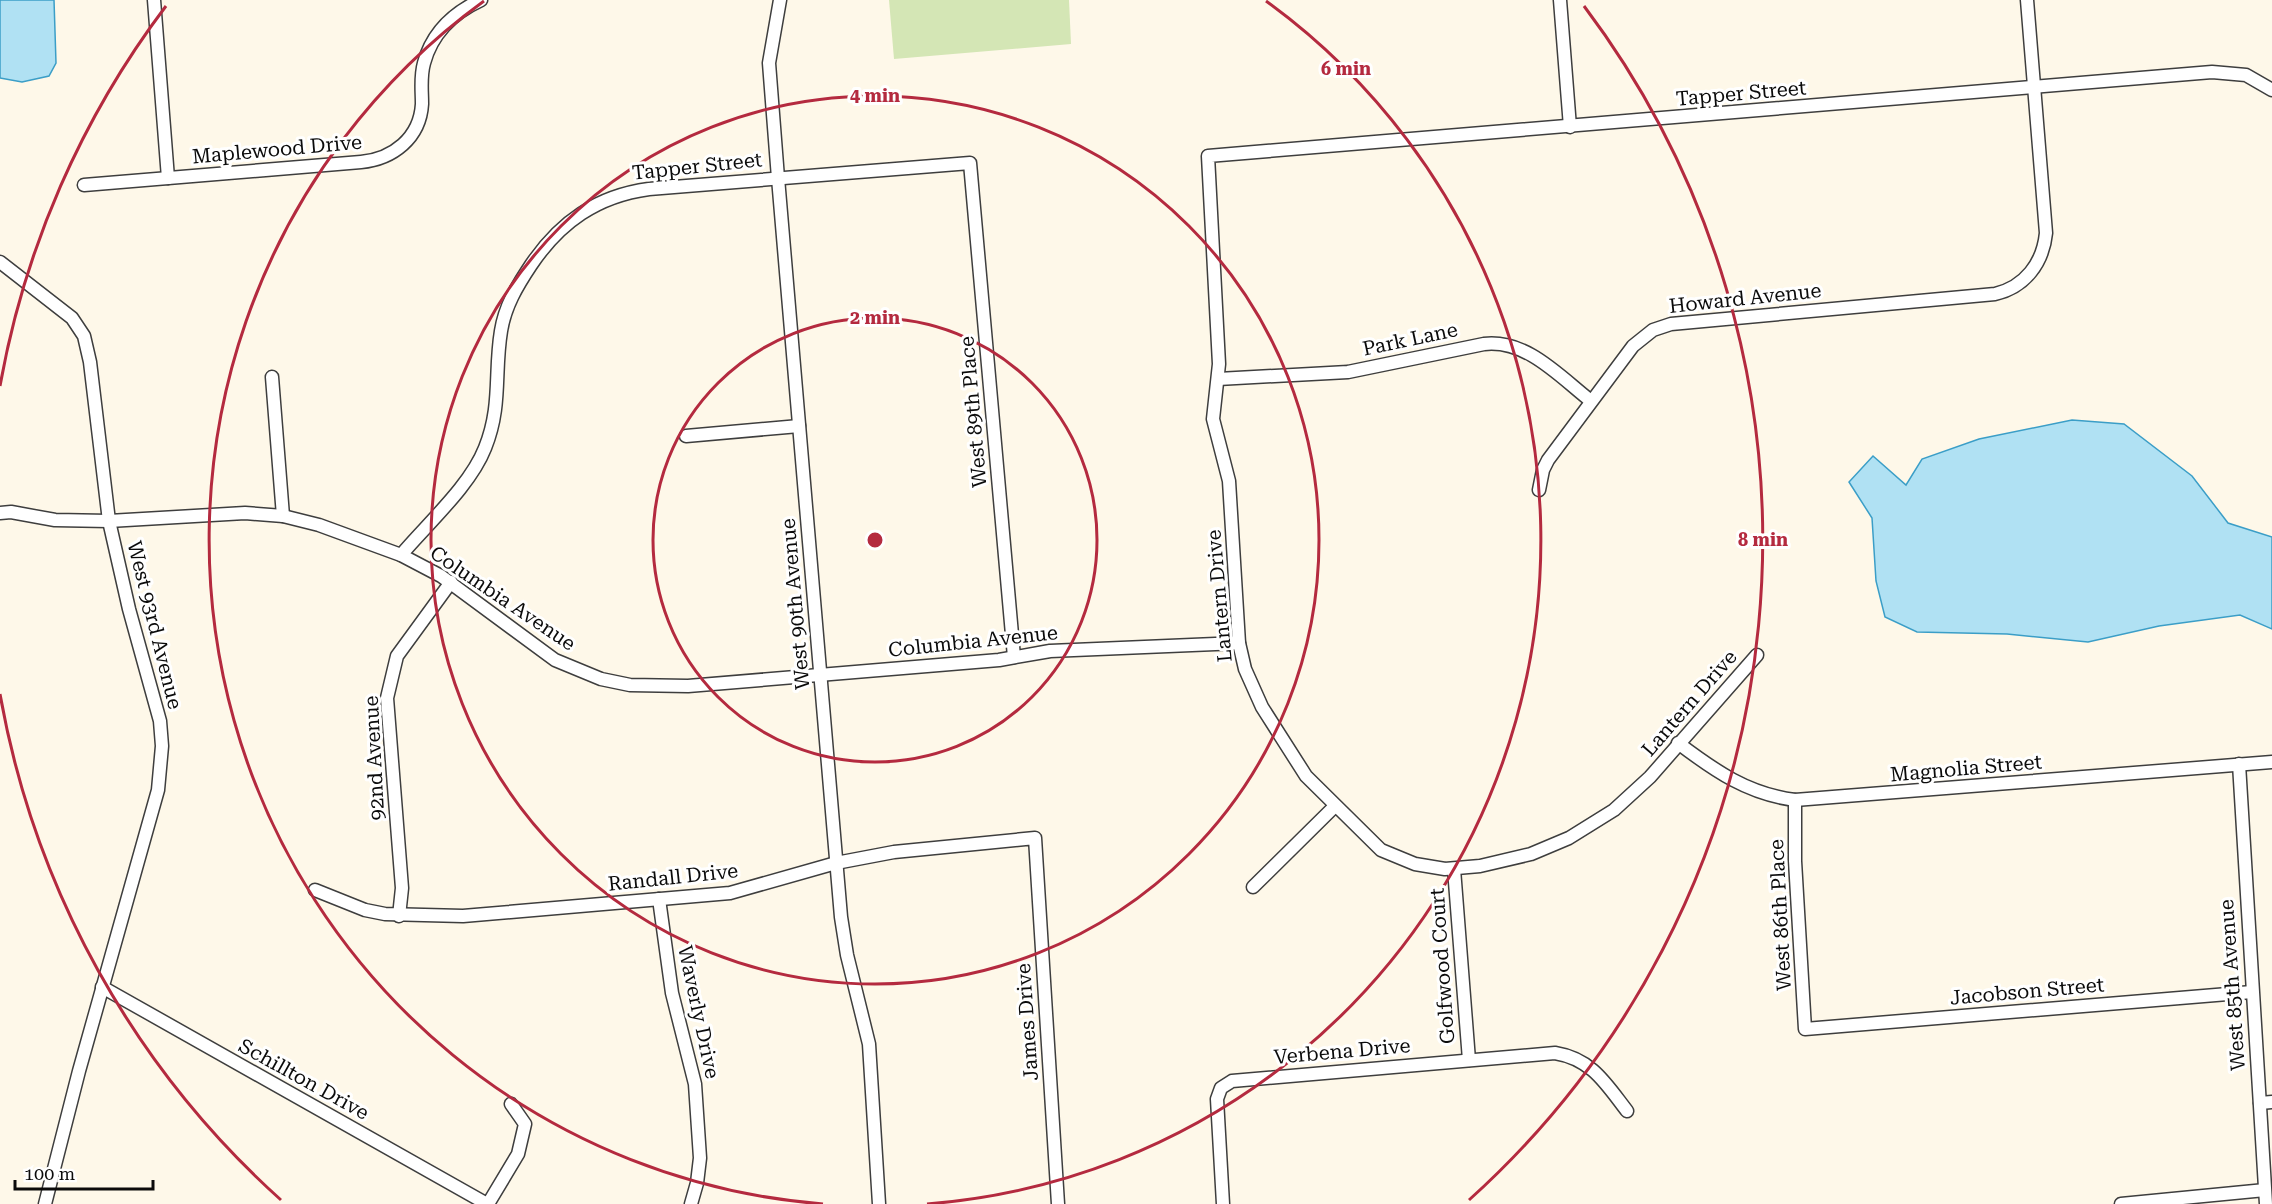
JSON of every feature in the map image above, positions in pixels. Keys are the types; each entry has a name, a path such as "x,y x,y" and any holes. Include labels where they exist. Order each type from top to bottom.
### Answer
{"street":[{"path":"154,0 168,178"},
{"name":"Maplewood Drive","path":"84,185 370,162 393,153 406,142 420,118 422,75 433,41 448,21 481,0"},
{"name":"West 90th Avenue","path":"780,0 769,63 778,178 844,944 871,1055 879,1204"},
{"path":"1560,0 1570,127"},
{"path":"2027,0 2034,88"},
{"name":"Tapper Street","path":"1208,156 2221,71 2246,75 2272,90"},
{"name":"Howard Avenue","path":"1539,490 1543,470 1548,460 1591,401 1637,341 1665,325 1995,294 2011,289 2034,269 2043,252 2046,233 2034,88"},
{"name":"Lantern Drive","path":"1208,156 1218,309 1218,379 1213,419 1229,481 1239,644 1252,685 1277,733 1300,769 1335,806 1389,854 1426,867 1454,869 1517,858 1569,838 1621,804 1650,777 1757,656"},
{"name":"Tapper Street","path":"401,555 478,463 496,414 499,348 505,312 523,276 547,242 563,226 592,206 624,194 778,178 970,163"},
{"name":"West 89th Place","path":"970,163 1014,657"},
{"name":"West 93rd Avenue","path":"0,262 72,318 84,336 90,362 109,521 129,609 155,697 162,746 158,790 102,987 45,1204"},
{"name":"Park Lane","path":"1218,379 1348,372 1484,344 1502,343 1526,351 1591,401"},
{"path":"272,377 283,516"},
{"path":"686,436 799,426"},
{"name":"Columbia Avenue","path":"0,513 11,512 55,520 109,521 245,513 283,516 319,525 401,555 451,582 540,651 601,680 630,685 672,687 1014,657 1050,651 1239,644"},
{"name":"92nd Avenue","path":"399,915 402,888 387,698 397,656 412,632 451,582"},
{"name":"Magnolia Street","path":"1678,743 1732,782 1757,792 1796,800 2272,762"},
{"name":"West 85th Avenue","path":"2239,764 2252,992 2266,1103 2266,1204"},
{"name":"West 86th Place","path":"1796,800 1795,861 1805,1029"},
{"path":"1253,887 1335,806"},
{"name":"Randall Drive","path":"315,890 365,910 399,915 464,916 739,891 836,862 904,850 1035,838"},
{"name":"James Drive","path":"1035,838 1058,1204"},
{"name":"Golfwood Court","path":"1454,869 1468,1060"},
{"name":"Waverly Drive","path":"659,899 671,986 695,1084 700,1158 692,1204"},
{"name":"Schillton Drive","path":"102,987 488,1204"},
{"name":"Jacobson Street","path":"1805,1029 2252,992"},
{"name":"Verbena Drive","path":"1223,1204 1217,1105 1221,1088 1237,1080 1547,1053 1573,1057 1599,1074 1627,1112"},
{"path":"488,1204 518,1155 525,1124 511,1104"},
{"path":"2121,1204 2265,1190"}],"green space":[{"path":"889,0 1069,0 1071,44 894,59"}],"water":[{"path":"0,0 54,0 56,63 49,76 22,82 0,78"},
{"path":"2072,420 2124,424 2192,476 2228,523 2272,537 2272,629 2240,615 2159,626 2088,642 2007,634 1917,632 1885,617 1876,581 1872,518 1849,482 1873,456 1906,485 1922,459 1979,439"}]}
